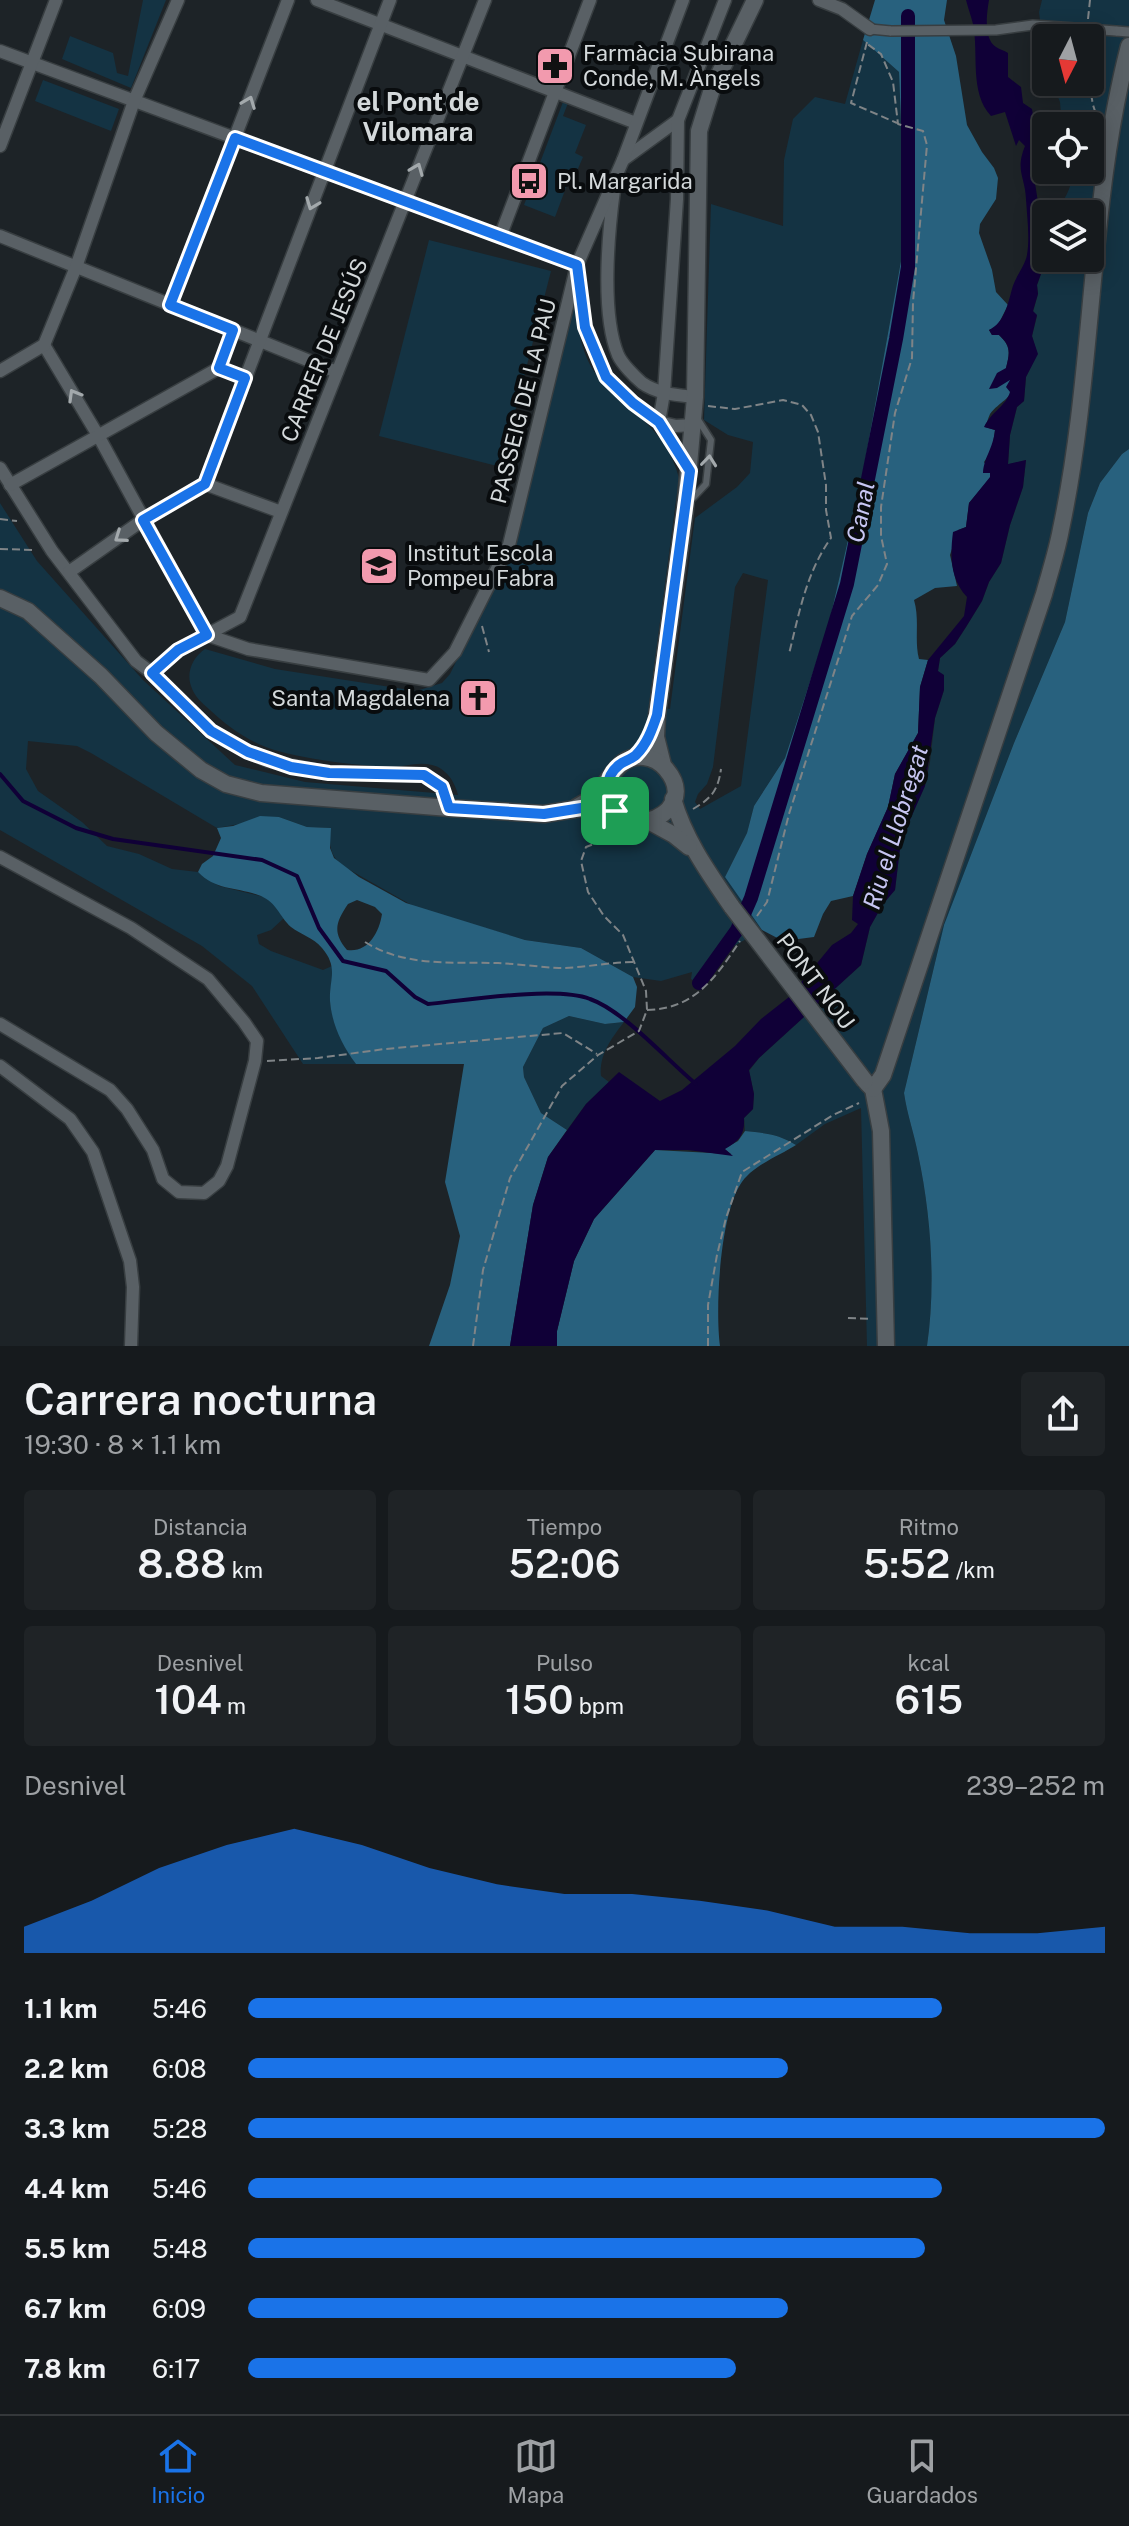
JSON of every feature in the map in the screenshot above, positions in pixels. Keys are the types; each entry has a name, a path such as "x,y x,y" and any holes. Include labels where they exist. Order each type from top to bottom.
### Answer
{"street":[{"path":"0,146 56,0"},
{"path":"0,371 44,345 76,267 134,101 178,0"},
{"path":"170,305 288,0"},
{"path":"317,0 636,123"},
{"path":"69,572 143,520 205,484 390,0"},
{"name":"CARRER DE JESÚS","path":"152,673 178,650 240,617 485,0"},
{"path":"500,237 590,0"},
{"name":"PASSEIG DE LA PAU","path":"207,635 248,649 429,680 455,652 509,545 577,265 623,160 683,0"},
{"path":"659,422 664,393 677,199 678,120 725,0"},
{"path":"695,852 675,807 673,781 663,765 656,737 657,715 690,471 699,131 712,89 755,0"},
{"path":"819,0 842,9 870,29 996,30 1033,25 1129,32"},
{"path":"886,1346 881,1131 871,1089 883,1075 1044,594 1061,529 1074,448 1111,125 1129,46"},
{"path":"0,51 577,265 585,327 606,377 659,422 690,471"},
{"path":"623,160 678,120"},
{"path":"615,175 609,227 610,321 619,357 643,383 694,410"},
{"path":"0,236 337,372"},
{"path":"10,485 219,368 233,330"},
{"path":"44,345 99,437 207,635"},
{"path":"219,368 245,378"},
{"path":"659,422 676,426 694,410"},
{"path":"0,468 37,530 136,661 211,731 258,757 291,767 329,773 424,775 442,787 449,808"},
{"path":"205,484 281,512"},
{"path":"0,598 28,611 101,676 156,733 201,770 226,784 261,793 544,814 594,806 615,811 629,821 650,822 674,835 695,852"},
{"path":"575,808 593,797 618,765 634,757 651,735 657,715"},
{"path":"634,757 652,759 663,765"},
{"path":"609,780 609,800 615,811"},
{"path":"650,822 675,807"},
{"name":"PONT NOU","path":"695,852 732,907 871,1089"},
{"path":"0,857 131,928 208,979 257,1041 255,1061 227,1166 219,1181 204,1193 179,1192 163,1179 153,1150 127,1109 110,1090 0,1024"},
{"path":"0,1066 70,1119 93,1152 130,1261 133,1287 131,1346"}],"lane":[{"path":"686,506 706,484 711,440 694,410"}],"path":[{"path":"750,927 767,902 789,814 852,616 878,585 887,564 881,536 881,507 895,413 912,358 913,302 927,145 923,131 898,124 851,103 866,43 881,54 893,82 898,124"},
{"path":"1092,96 1097,119 1102,124 1111,125"},
{"path":"694,410 735,409 783,400 802,405 811,415 818,432 831,538 819,554 806,583 789,654"},
{"path":"0,549 34,551 41,544 37,530"},
{"path":"477,609 489,652"},
{"path":"675,807 707,801 718,788 721,769"},
{"path":"473,1346 483,1270 510,1178 562,1086 598,1055 639,1031 647,1010 646,991 635,962 623,935 604,916 588,892 581,861 586,847 623,834 629,821"},
{"path":"647,1010 660,1010 705,990 741,939"},
{"path":"365,942 401,957 439,964 497,963 561,968 635,962"},
{"path":"255,1061 318,1058 563,1033 598,1055"},
{"path":"708,1346 708,1305 715,1267 726,1218 742,1172 871,1089"},
{"path":"848,1318 885,1318"}],"shaded area":[{"path":"143,0 166,0 131,88 62,59 70,36 113,53 117,73 128,76"},
{"path":"875,0 947,0 944,20 956,56 967,125 998,178 996,199 980,224 979,233 996,292 1008,305 997,327 989,330 992,335 998,334 1007,346 1006,368 1012,385 1009,396 990,414 985,427 995,430 992,450 984,462 990,478 969,503 966,527 958,530 950,555 957,586 935,588 914,600 919,659 928,660 920,687 918,733 895,774 888,807 853,896 831,901 814,937 783,941 762,930 725,877 747,833 754,806 785,758 829,623 861,483 901,261 899,72 863,40"},
{"path":"1042,0 1129,0 1129,449 1100,483 1088,513 1065,622 1014,743 944,925 904,1093 929,1225 932,1274 927,1346 867,1346 861,1108 825,1124 796,1145 778,1136 745,1131 744,1118 753,1109 754,1094 749,1071 759,1058 861,965 870,927 895,890 901,840 925,786 935,718 944,690 938,671 940,658 955,644 966,627 1001,563 1023,487 1026,460 1008,465 1010,435 1017,407 1024,401 1026,377 1037,354 1032,336 1037,316 1033,312 1037,285 1042,272 1104,272 1104,200 1063,200 1071,184 1104,184 1104,112 1061,112 1058,96 1104,96 1104,24 1041,24"},
{"path":"863,40 899,72 901,261 861,483 829,623 785,758 754,806 747,833 725,877 762,930 727,950 703,986 691,979 692,972 661,981 633,977 581,948 525,940 415,907 341,865 331,848 331,828 307,827 279,817 217,828 77,746 28,741 26,769 38,791 82,822 107,846 139,854 172,869 198,872 219,886 264,897 273,902 284,918 271,930 257,935 259,944 323,970 332,966 330,998 335,1024 356,1064 303,1064 252,986 202,946 0,830 0,503 37,561 143,680 235,765 305,782 458,795 449,776 432,765 388,767 347,763 291,754 250,740 201,702 191,686 190,670 205,649 275,669 416,691 442,683 450,674 511,550 573,298 580,338 591,366 608,388 655,432 673,460 679,478 649,705 670,709 695,518 737,487 750,473 753,442 728,435 704,420 711,204 783,226 784,160 793,119 815,97 845,104","holes":["743,573 768,580 741,786 700,809 695,802 707,784 713,767 735,587"]},
{"path":"43,80 119,109 111,131 35,101"},
{"path":"563,102 568,103 563,116 586,125 575,153 583,157 577,171 573,169 555,217 524,205"},
{"path":"429,240 551,271 501,467 379,436"},
{"path":"1129,449 1129,1346 927,1346 932,1274 929,1225 904,1093 944,925 1014,743 1065,622 1088,513 1100,483"},
{"path":"260,816 279,817 307,827 331,828 330,848 334,858 359,877 406,903 525,940 581,948 633,977 637,987 635,1007 624,1022 605,1024 569,1016 543,1028 523,1067 524,1077 541,1113 567,1130 548,1157 533,1205 510,1346 429,1346 450,1285 460,1236 445,1182 464,1064 356,1064 335,1026 330,1001 332,968 322,948 291,927 266,899 220,886 198,872 202,864 213,856 221,838 217,828","holes":["357,900 375,907 382,914 375,935 367,945 347,950 339,938 337,927 348,904"]},
{"path":"569,1016 605,1024 624,1022 610,1041 602,1061 601,1076 609,1082 586,1104 567,1130 541,1113 524,1077 523,1067 543,1028"},
{"path":"745,1131 778,1136 796,1145 751,1172 733,1200 721,1263 718,1309 720,1346 557,1346 557,1331 574,1261 594,1219 655,1150 731,1154 724,1149 738,1141"}],"water":[{"name":"Riu el Llobregat","path":"966,0 989,0 989,38 996,47 1008,53 1008,77 1021,87 1023,103 1032,109 1032,184 1035,184 1038,200 1032,200 1032,272 1042,272 1033,311 1037,315 1032,336 1038,354 1026,377 1024,401 1017,407 1010,435 1008,464 1026,460 1023,487 1001,563 966,627 955,644 940,658 938,671 944,675 944,690 935,718 925,786 901,840 895,890 870,927 861,965 749,1070 754,1094 753,1109 744,1118 740,1137 725,1149 733,1156 688,1150 655,1150 594,1219 574,1261 557,1331 557,1346 510,1346 533,1205 548,1157 586,1104 619,1072 660,1101 682,1090 789,997 832,945 851,933 858,924 852,920 853,896 888,807 895,774 918,733 920,687 928,660 964,616 967,597 957,583 952,567 953,532 966,527 969,503 990,477 990,473 983,473 995,430 984,427 1010,392 1006,387 1010,380 989,389 997,373 1006,368 1009,353 1003,339 992,335 989,330 1005,312 1013,285 1026,259 1028,241 1021,168 1025,146 1019,140 1016,146 1005,112 991,116 984,106 977,84 973,24"}],"waterway":[{"name":"Canal","path":"699,983 737,930 751,898 847,584 908,267 908,16"},
{"path":"0,774 23,801 76,828 113,839 262,860 297,876 319,928 343,961 386,971 415,997 428,1004 534,994 575,995 590,999 631,1025 696,1084"}],"place":[{"name":"Farmàcia Subirana Conde, M. Àngels","path":"555,66"},
{"name":"Pl. Margarida","path":"529,181"},
{"name":"Institut Escola Pompeu Fabra","path":"379,566"},
{"name":"Santa Magdalena","path":"478,698"}],"district":[{"name":"el Pont de Vilomara","path":"418,116"}],"route":[{"path":"235,138 577,265 585,327 606,377 659,422 690,471 657,715 651,735 634,757 623,762 611,775 607,793 615,811 594,806 544,814 449,808 442,787 424,775 329,773 269,761 211,731 152,673 178,650 207,635 143,520 205,484 245,378 219,368 233,330 170,305 235,138"}]}
